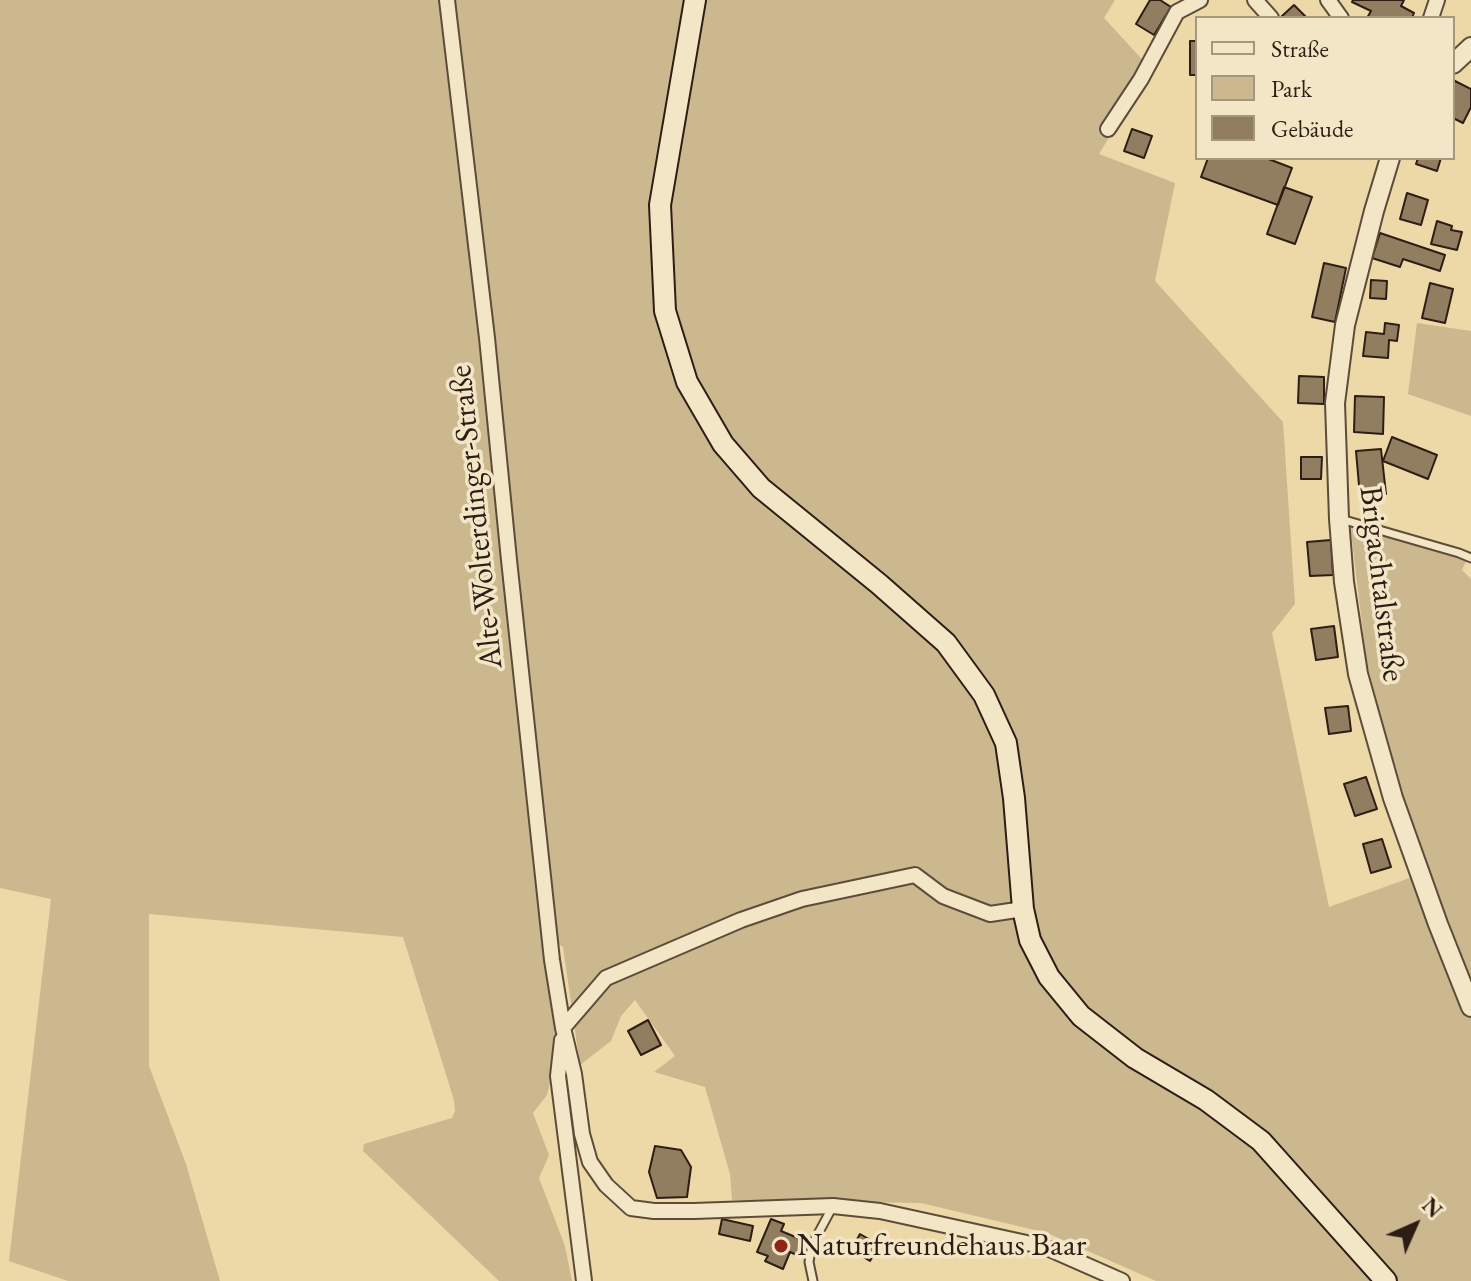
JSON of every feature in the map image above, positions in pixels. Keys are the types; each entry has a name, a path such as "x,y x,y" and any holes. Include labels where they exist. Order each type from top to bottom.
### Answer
{"main road":[{"path":"695,0 660,205 665,311 687,382 723,444 761,488 946,643 984,695 1006,743 1023,909 1030,940 1049,977 1081,1016 1135,1058 1206,1100 1261,1141 1386,1281"}],"street":[{"name":"Alte-Wolterdinger-Straße","path":"447,0 487,338 550,948 582,1134 590,1162 606,1185 631,1208 694,1211 833,1206 880,1211 1028,1242 1122,1281"},
{"path":"1108,129 1141,79 1177,12 1200,0"},
{"path":"1255,0 1269,16"},
{"path":"1455,62 1471,47"},
{"name":"Brigachtalstraße","path":"1389,160 1345,325 1335,403 1344,582 1358,674 1393,798 1471,1007"},
{"path":"563,1028 606,978 741,920 802,899 915,875 943,896 990,914 1023,909"},
{"name":"Alte-Wolterdinger-Straße","path":"563,1028 558,1076 584,1281"}],"lane":[{"path":"1339,519 1471,558"},
{"path":"813,1281 809,1262 812,1245 833,1206"}],"green space":[{"path":"0,0 1115,0 1104,18 1151,69 1099,154 1175,183 1155,281 1283,422 1295,604 1272,633 1329,907 1429,871 1404,805 1367,665 1350,524 1468,557 1462,570 1471,579 1471,1281 1156,1281 1047,1233 921,1203 732,1200 730,1174 705,1087 654,1072 675,1056 635,1000 621,1016 611,1041 580,1065 563,947 550,938 563,1028 547,1095 533,1113 549,1155 539,1178 565,1246 572,1281 499,1281 363,1151 364,1144 452,1118 455,1111 403,937 149,914 149,1066 186,1164 220,1281 68,1281 9,1261 51,899 0,888"},
{"path":"1417,323 1471,331 1471,416 1408,394"}],"building":[{"path":"1150,0 1160,0 1171,7 1154,35 1136,24"},
{"path":"1404,0 1401,6 1414,13 1413,16 1368,16 1371,11 1352,2"},
{"path":"1294,5 1305,16 1282,16"},
{"path":"1190,41 1195,41 1195,75 1190,75"},
{"path":"1455,81 1471,89 1471,107 1463,123 1455,119"},
{"path":"1132,129 1152,136 1144,158 1124,151"},
{"path":"1207,160 1271,160 1292,168 1278,205 1201,177"},
{"path":"1417,160 1440,160 1437,171 1416,164"},
{"path":"1284,187 1312,197 1295,244 1267,234"},
{"path":"1407,193 1428,200 1421,225 1400,219"},
{"path":"1437,221 1452,226 1451,230 1462,232 1457,250 1431,244"},
{"path":"1380,233 1445,255 1440,271 1403,259 1400,267 1372,258"},
{"path":"1324,263 1346,268 1335,322 1312,317"},
{"path":"1371,280 1387,281 1386,299 1370,298"},
{"path":"1430,283 1453,289 1445,323 1422,318"},
{"path":"1385,323 1399,325 1397,341 1389,340 1388,358 1363,356 1366,332 1384,334"},
{"path":"1299,376 1324,377 1324,404 1298,403"},
{"path":"1355,396 1384,397 1383,434 1354,432"},
{"path":"1392,437 1437,455 1428,479 1383,461"},
{"path":"1381,449 1386,494 1360,497 1356,451"},
{"path":"1301,457 1322,457 1321,479 1301,479"},
{"path":"1331,540 1333,575 1310,576 1307,542"},
{"path":"1334,626 1338,657 1316,660 1311,629"},
{"path":"1348,706 1351,731 1329,734 1325,708"},
{"path":"1366,777 1377,809 1355,816 1344,784"},
{"path":"1382,839 1391,867 1371,873 1363,844"},
{"path":"648,1020 661,1045 641,1055 628,1031"},
{"path":"655,1146 681,1150 691,1167 687,1197 657,1198 649,1172"},
{"path":"722,1219 753,1226 750,1241 719,1234"},
{"path":"771,1219 784,1224 781,1231 805,1241 799,1256 790,1252 783,1269 765,1261 768,1256 757,1252"},
{"path":"860,1234 879,1245 870,1261 851,1250"}],"place":[{"name":"Naturfreundehaus Baar","path":"781,1246"}]}
